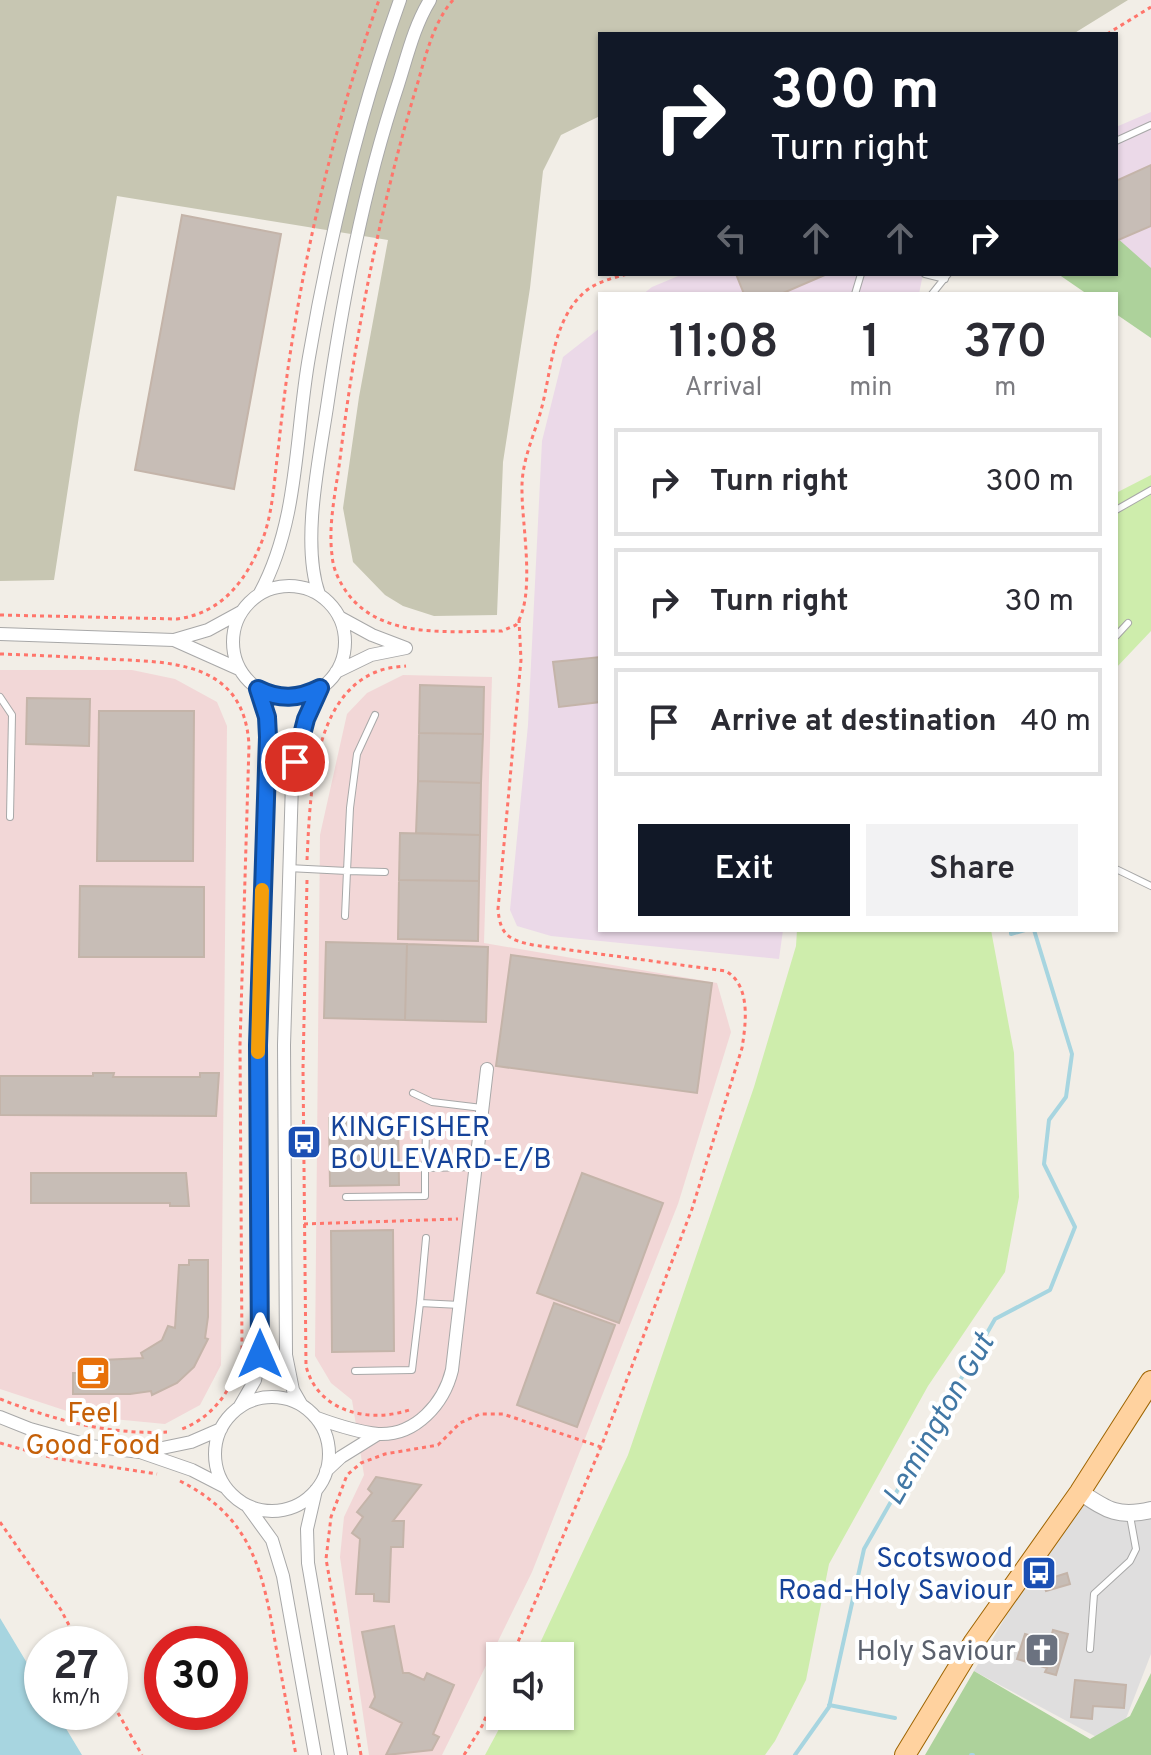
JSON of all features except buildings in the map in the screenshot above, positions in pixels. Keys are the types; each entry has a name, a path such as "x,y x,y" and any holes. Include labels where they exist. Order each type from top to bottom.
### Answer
{"main road":[{"path":"905,1755 974,1642 1080,1492 1151,1381"}],"street":[{"path":"0,634 174,640 208,630 241,612 260,593 278,556 288,513 308,363 335,215 369,90 400,0"},
{"path":"174,640 239,669 258,689 270,695 296,698 320,688 336,672 363,658 406,648 372,635 339,617 319,594 311,557 322,445 339,325 356,236 387,117 415,31 430,0"},
{"path":"260,593 294,586 319,594"},
{"path":"239,669 233,634 241,612"},
{"path":"336,672 345,639 339,617"},
{"path":"301,1404 290,1377 285,1343 284,1045 288,868 292,783 302,734 320,688"},
{"path":"225,1487 219,1473 216,1451 221,1429 240,1406 255,1380 260,1354 258,1045 268,737 267,717 258,689"},
{"path":"317,1418 378,1434 399,1431 416,1424 445,1392 452,1370 487,1069"},
{"path":"240,1406 268,1397 280,1397 301,1404 317,1418 327,1438 326,1471"},
{"path":"0,1417 73,1441 140,1452 192,1470 225,1487 247,1505 272,1540 283,1576 315,1755"},
{"path":"140,1452 191,1442 221,1429"},
{"path":"341,1755 308,1563 307,1529 316,1490 326,1471 341,1457 378,1434"},
{"path":"247,1505 268,1510 280,1509 299,1504 316,1490"},
{"path":"1080,1492 1114,1513 1151,1510"}],"lane":[{"path":"1118,140 1151,125"},
{"path":"934,292 946,276"},
{"path":"1118,509 1151,490"},
{"path":"1118,634 1128,623"},
{"path":"0,697 12,715 10,817"},
{"path":"345,916 350,808 357,754 375,715"},
{"path":"288,868 385,872"},
{"path":"1118,870 1151,886"},
{"path":"413,1093 432,1102 482,1108"},
{"path":"346,1197 425,1196 426,1131"},
{"path":"425,1168 475,1167"},
{"path":"355,1371 412,1370 426,1238"},
{"path":"420,1303 460,1305"},
{"path":"1090,1649 1094,1594 1130,1561 1136,1549 1130,1514"}],"path":[{"path":"0,615 177,619 203,614 229,596 242,579 259,548 273,495 292,341 317,209 352,79 379,0"},
{"path":"443,0 449,5"},
{"path":"453,0 439,22 427,54 398,151 371,261 334,508 331,554 336,573 355,603 370,614 398,626 502,631 512,628 519,620"},
{"path":"1110,32 1151,7"},
{"path":"518,1642 601,1447 692,1209 742,1048 745,1008 737,981 726,971 533,945 506,935 499,923 521,660 519,620 526,584 523,467 563,324 581,297 599,284 621,276"},
{"path":"259,548 278,556"},
{"path":"311,557 331,554"},
{"path":"0,654 158,661 196,669 221,682 237,701 248,737 240,1045 243,1338 235,1374 226,1393 213,1409 188,1427 172,1432 111,1430 66,1421 0,1399"},
{"path":"406,666 376,672 355,685 338,705 322,740 311,793 307,869 305,1342 306,1366 316,1388 332,1405 351,1412 392,1414 419,1405"},
{"path":"302,734 322,740"},
{"path":"248,737 268,737"},
{"path":"461,1105 459,1119 468,1131"},
{"path":"304,1224 458,1219"},
{"path":"361,1755 329,1583 327,1546 334,1504 347,1475 361,1463 393,1452 434,1447 470,1417 493,1413 601,1447"},
{"path":"0,1443 75,1462 166,1476"},
{"path":"178,1480 225,1511 256,1558 269,1604 296,1755"},
{"path":"0,1522 69,1626"},
{"path":"464,1755 486,1717"},
{"path":"128,1730 142,1755"}],"shaded area":[{"path":"0,0 1128,0 1076,32 598,32 598,117 561,135 543,171 530,288 503,462 497,615 434,616 403,606 385,595 353,562 343,508 359,397 388,240 117,196 54,580 0,581"},
{"path":"1151,112 1151,294 1118,265 1118,126"},
{"path":"678,276 923,276 919,292 646,292"},
{"path":"598,330 598,932 783,932 779,959 551,936 517,926 510,910 528,725 542,441 563,357"},
{"path":"0,670 132,670 175,679 217,702 227,726 221,1365 200,1405 165,1424 82,1416 0,1389"},
{"path":"403,675 492,677 484,943 717,983 731,1032 678,1204 532,1572 498,1642 486,1642 486,1666 442,1755 369,1755 340,1557 344,1517 364,1475 352,1400 331,1383 315,1356 320,835 347,714 367,693"},
{"path":"1079,1491 1116,1513 1151,1501 1151,1654 1115,1747 974,1671"}],"green space":[{"path":"1118,239 1151,268 1151,338 1118,315 1118,292 1084,292 1061,276 1118,276"},
{"path":"1151,475 1151,631 1118,666 1118,492"},
{"path":"797,932 991,932 1014,1053 1019,1197 1005,1272 928,1386 829,1564 806,1680 765,1755 485,1755 498,1730 574,1730 574,1642 541,1642 628,1455 754,1087 796,946"},
{"path":"974,1671 1090,1739 1130,1716 1151,1673 1151,1755 925,1755"}],"water":[{"path":"0,1618 24,1658 24,1730 67,1730 82,1755 0,1755"}],"waterway":[{"name":"Lemington Gut","path":"1011,932 1018,932"},
{"name":"Lemington Gut","path":"795,1755 829,1707 864,1549 995,1319 1050,1290 1075,1227 1044,1164 1049,1120 1066,1097 1072,1054 1035,932"},
{"path":"829,1705 895,1718"}],"slow traffic":[{"path":"258,1052 262,890"}],"place":[{"name":"KINGFISHER BOULEVARD-E/B","path":"304,1142"},
{"name":"Feel Good Food","path":"93,1373"},
{"name":"Scotswood Road-Holy Saviour","path":"1039,1573"},
{"name":"Holy Saviour","path":"1042,1650"}],"route":[{"path":"260,1354 258,1045 268,737 265,705 258,689 270,695 296,698 320,688 306,719 295,762"}]}
